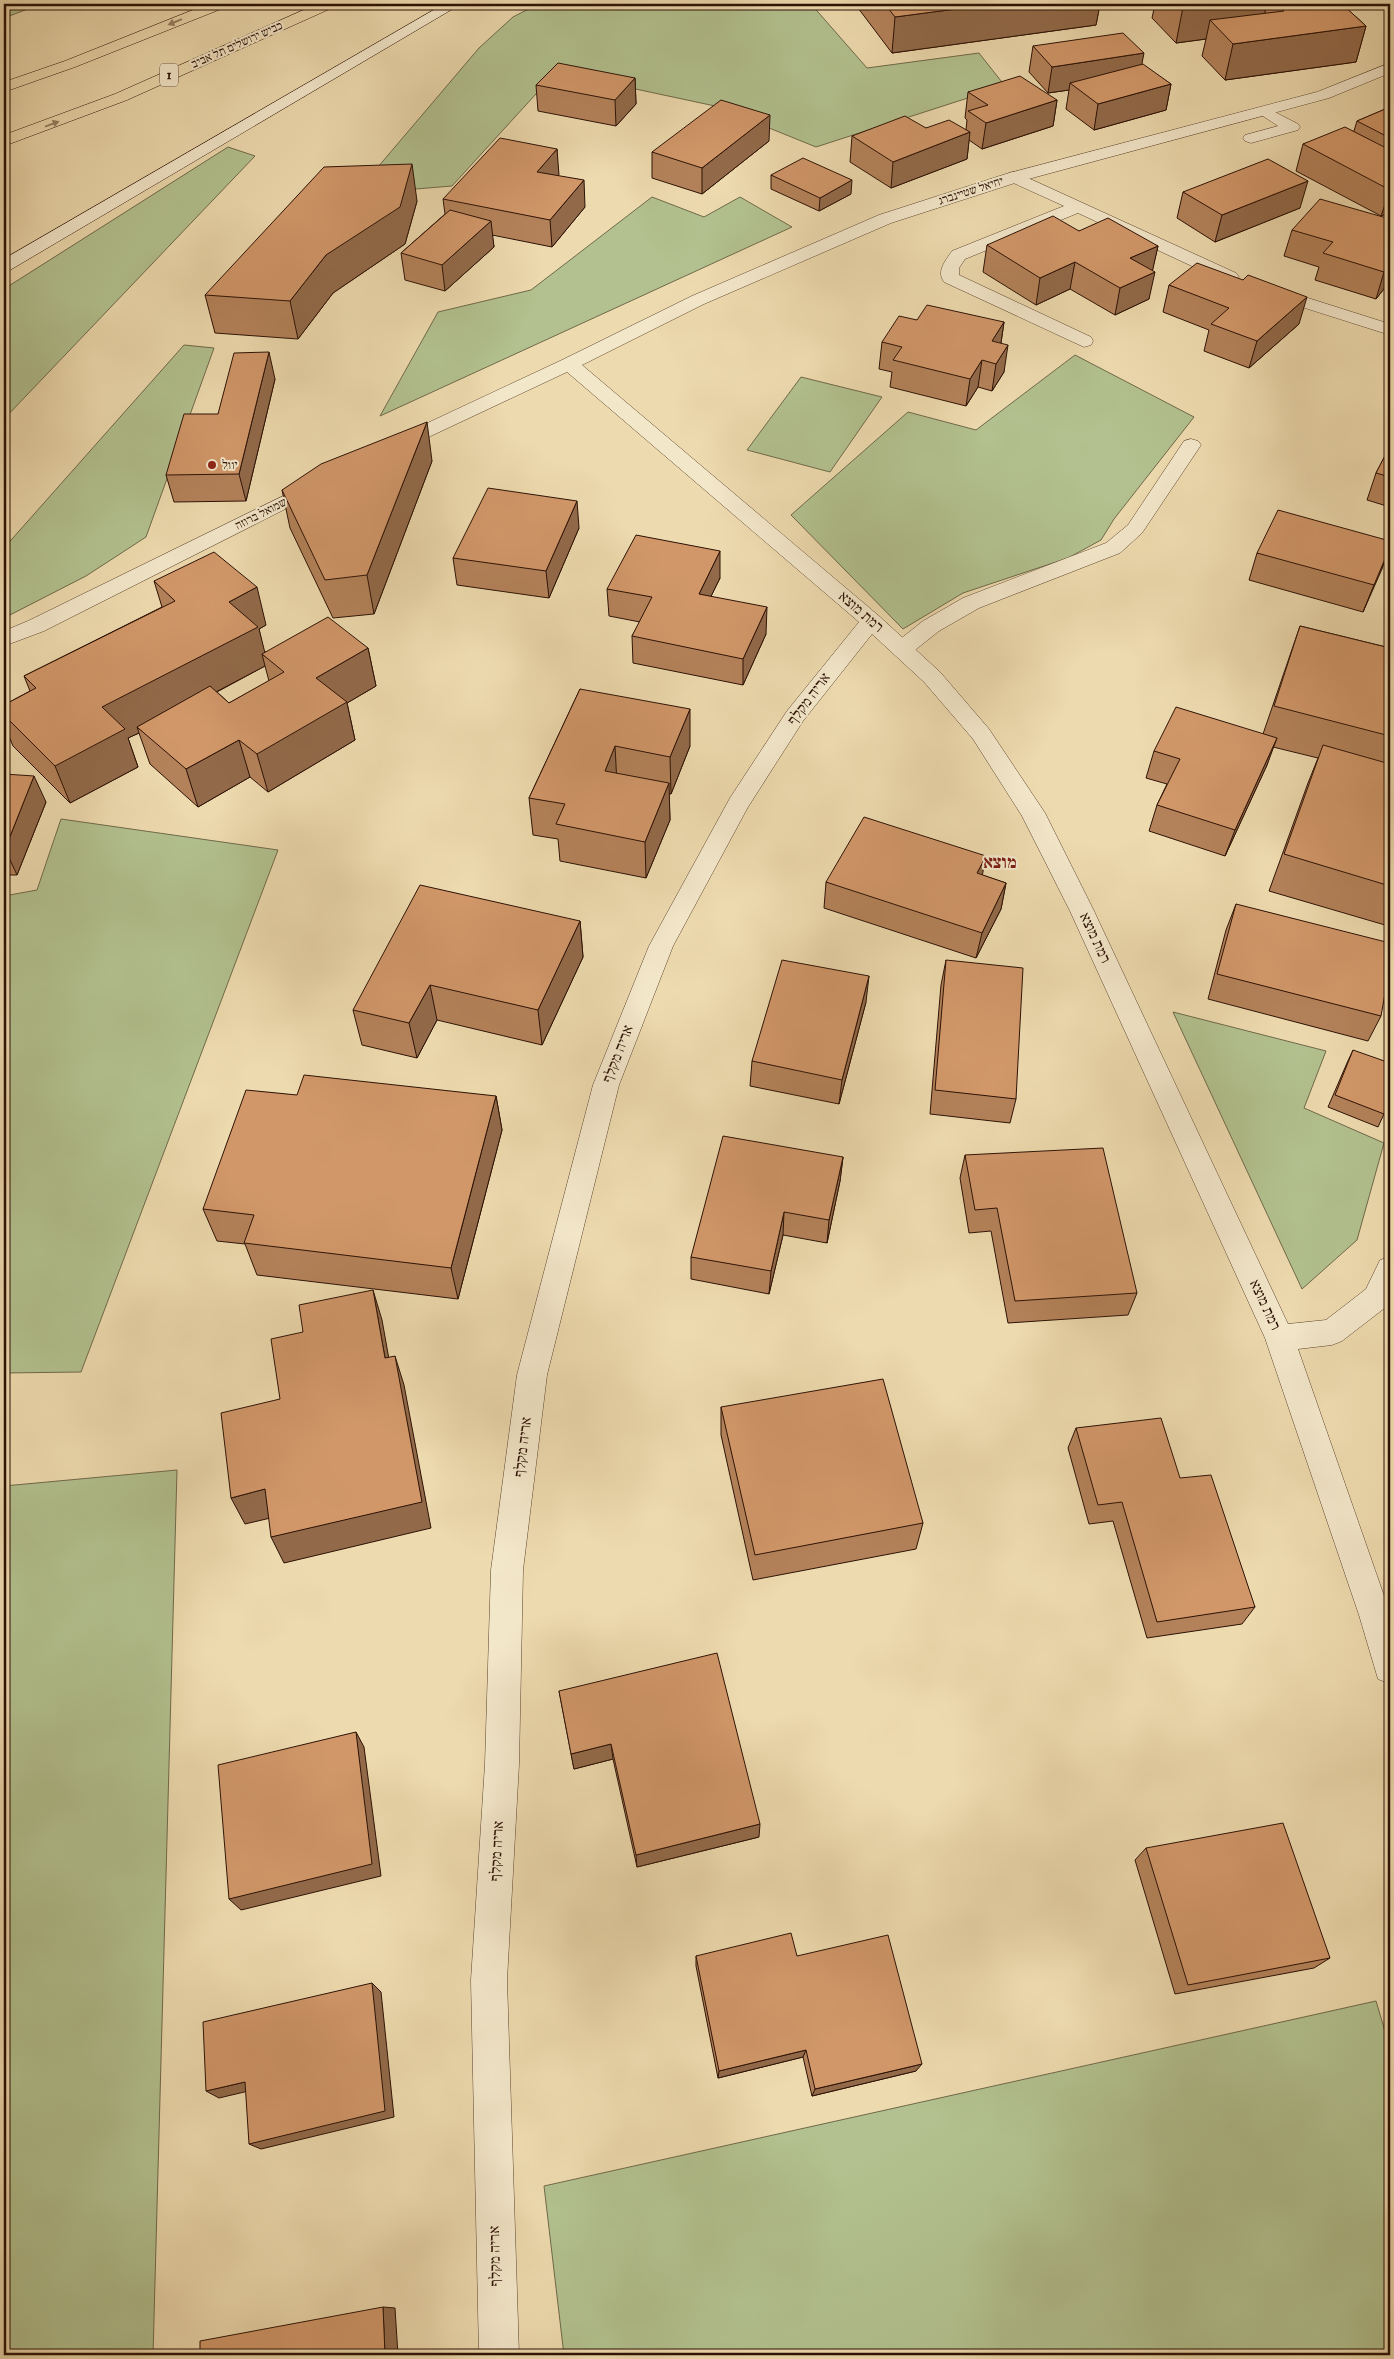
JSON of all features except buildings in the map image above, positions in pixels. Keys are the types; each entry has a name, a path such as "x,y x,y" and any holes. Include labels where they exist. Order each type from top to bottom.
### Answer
{"highway":[{"path":"4,87 70,64 221,4"},
{"name":"כביש ירושלים תל אביב","path":"5,140 121,97 330,4"}],"street":[{"path":"4,266 454,4"},
{"name":"יחיאל שטיינברג","path":"569,364 698,300 885,219 1014,177 1265,112 1323,95 1390,68"},
{"path":"1251,138 1292,127 1265,112"},
{"path":"1014,177 1186,258 1253,286 1390,330"},
{"path":"1077,207 958,255 950,268 950,278 1084,341"},
{"path":"381,452 569,364"},
{"name":"רמת מוצא","path":"569,364 871,621 932,677 981,734 1033,814 1082,910 1280,1338 1375,1615 1390,1668"},
{"path":"902,649 931,626 971,603 1113,548 1135,529 1191,445"},
{"name":"שמואל ברוזה","path":"4,639 36,626 336,475"},
{"name":"אריה מקלף","path":"499,2355 489,1980 502,1764 507,1570 532,1375 606,1084 661,946 738,804 784,732 871,621"},
{"name":"שמואל ברוזה","path":"4,635 36,626"},
{"path":"1280,1338 1332,1332 1376,1298 1390,1269"}],"green space":[{"path":"4,4 41,4 4,18"},
{"path":"538,4 811,4 867,68 979,53 1005,86 816,147 715,106 556,72 452,186 355,194 479,48 513,17"},
{"path":"228,147 255,156 4,419 4,289"},
{"path":"652,197 704,217 740,197 792,227 380,416 438,312 531,290"},
{"path":"184,345 214,348 146,537 86,576 4,618 4,548"},
{"path":"1075,355 1194,417 1114,519 1101,540 1068,558 963,593 903,629 791,515 908,412 976,430"},
{"path":"801,377 882,397 830,472 747,450"},
{"path":"61,819 278,850 81,1372 4,1373 4,896 37,890"},
{"path":"1173,1012 1326,1051 1304,1108 1384,1143 1357,1240 1302,1289"},
{"path":"177,1470 153,2355 4,2355 4,1486"},
{"path":"1376,2001 1390,2048 1390,2355 564,2355 544,2186"}],"place":[{"name":"יוול","path":"212,465"}],"district":[{"name":"מוצא","path":"1000,863"}]}
